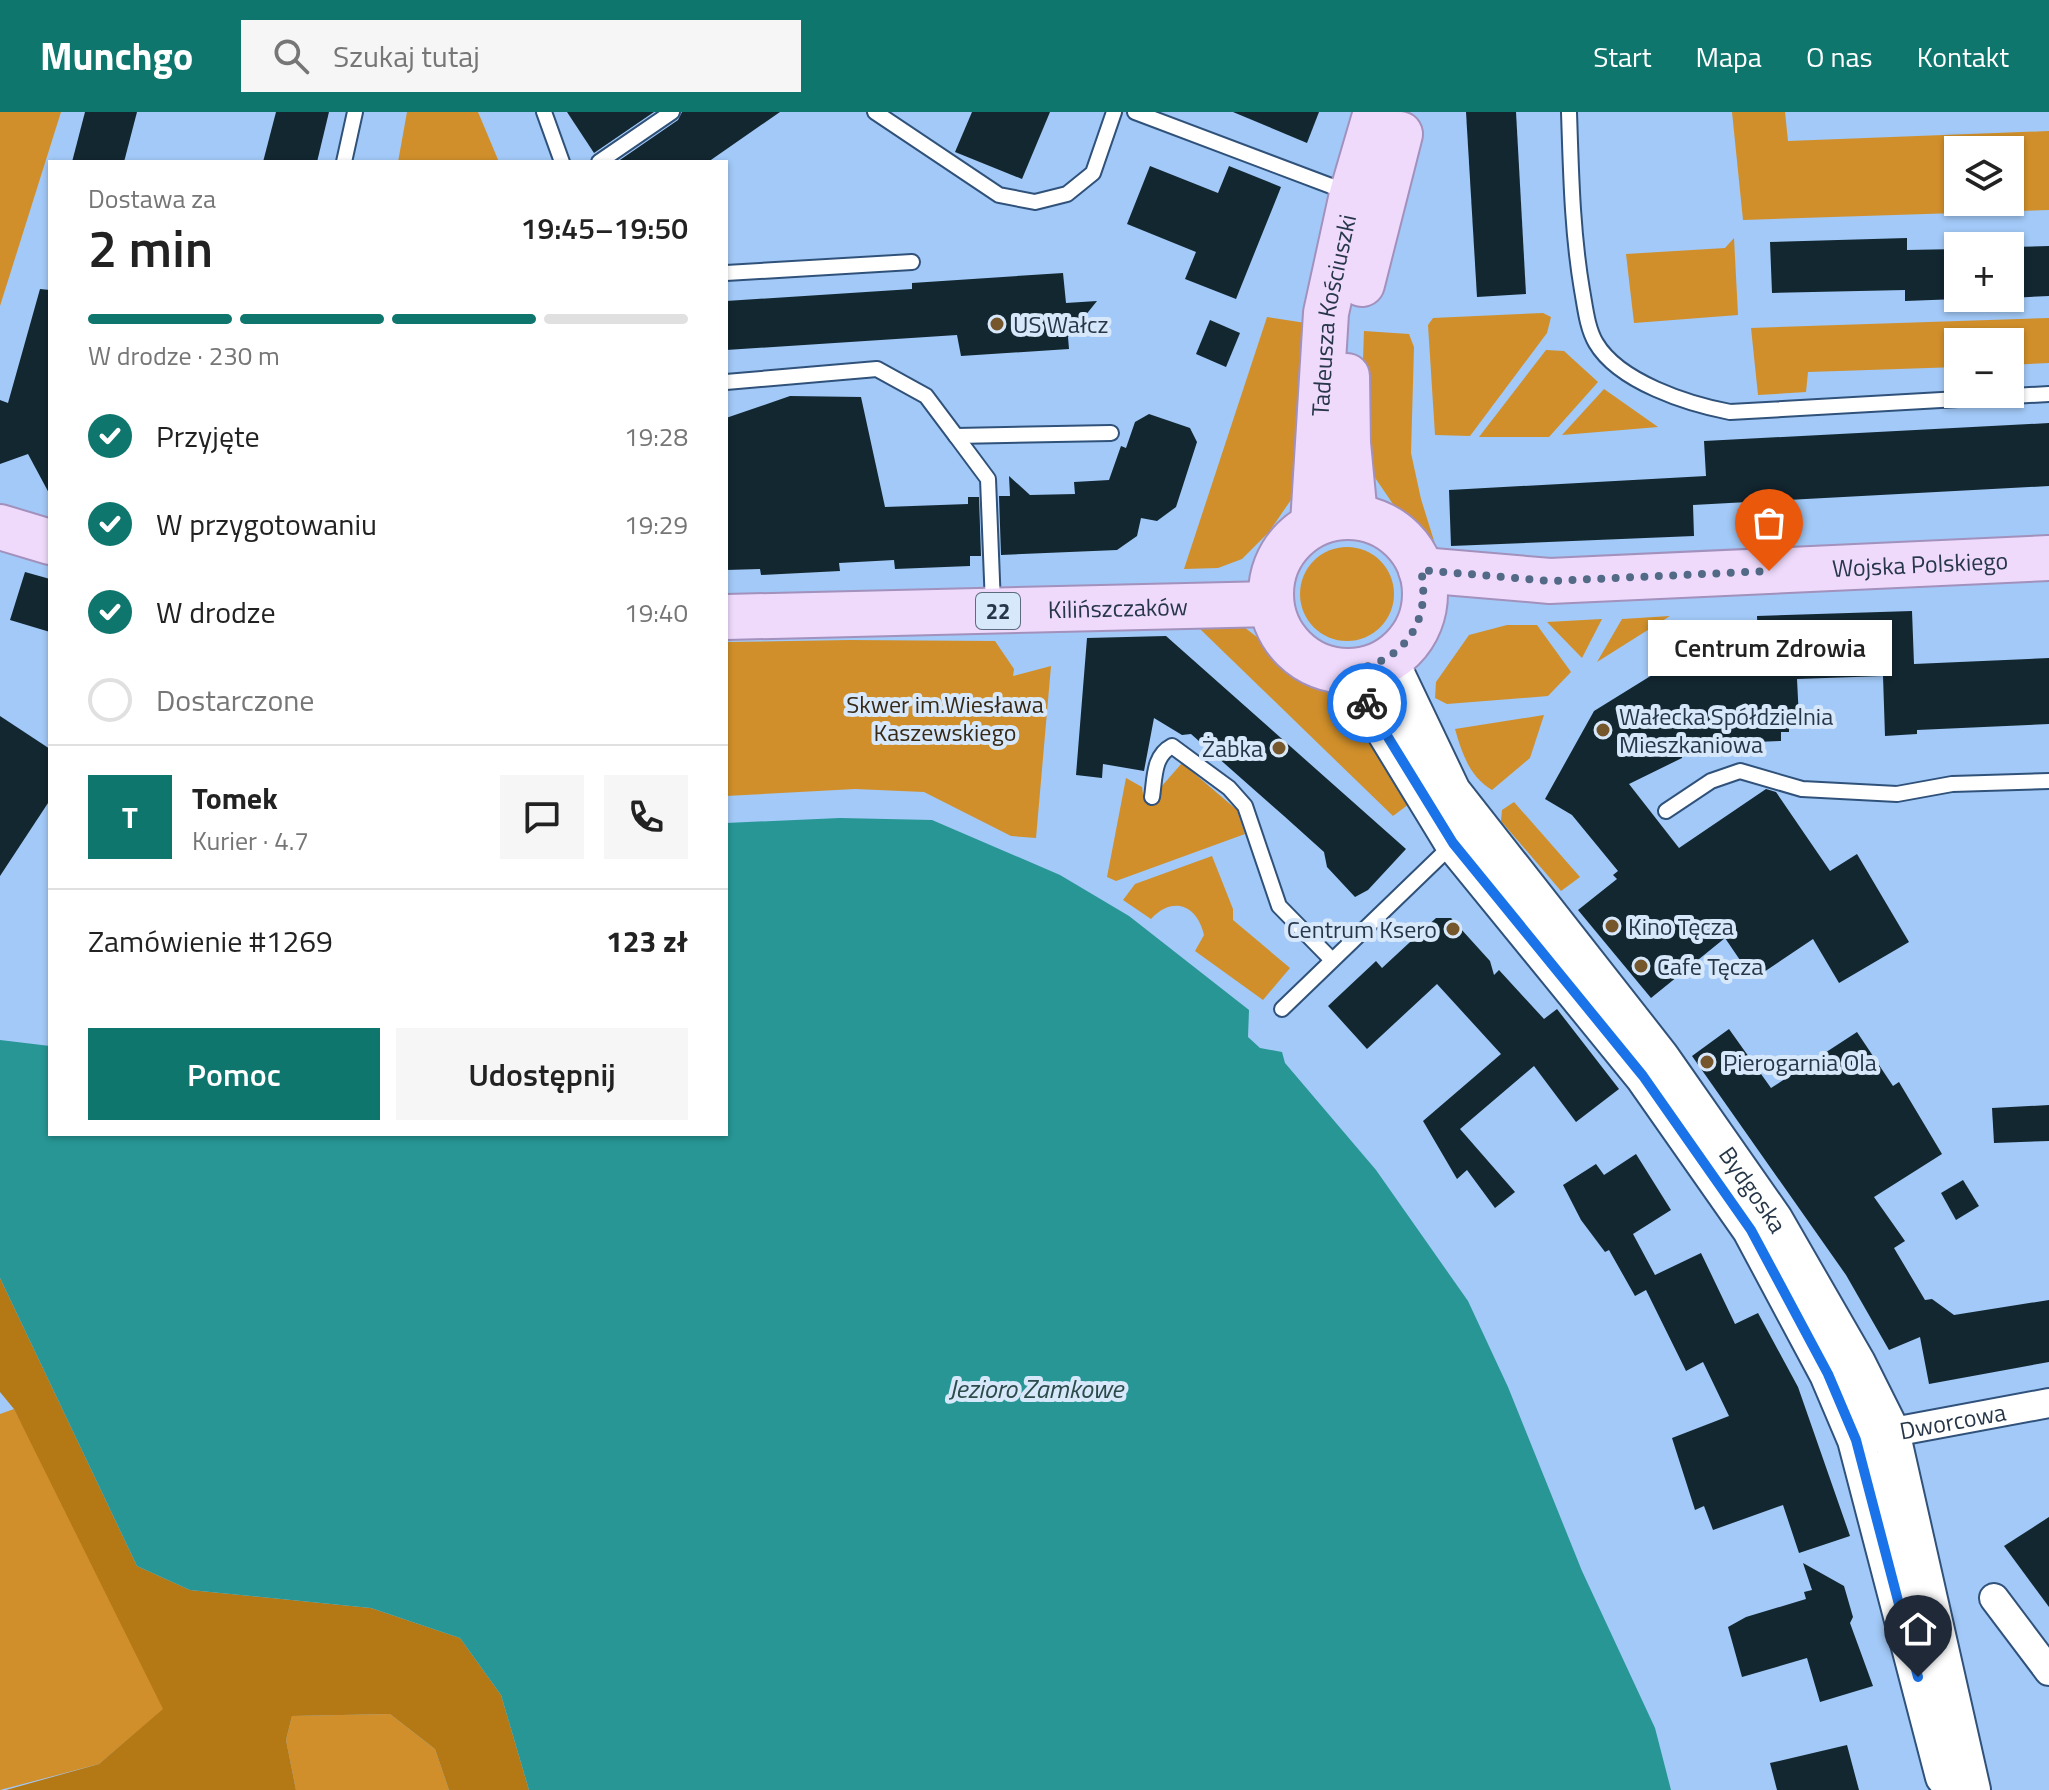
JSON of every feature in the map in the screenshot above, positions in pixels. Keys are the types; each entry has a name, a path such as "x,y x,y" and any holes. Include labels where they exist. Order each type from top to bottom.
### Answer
{"main road":[{"name":"Tadeusza Kościuszki","path":"1334,521 1348,443 1347,378 1376,112"},
{"name":"Tadeusza Kościuszki","path":"1366,199 1405,112"},
{"path":"1334,521 1376,522 1396,533 1411,550 1423,587 1418,626 1406,645 1368,665 1326,668 1306,659 1289,644 1277,625 1271,604 1273,576 1284,549 1334,521"},
{"path":"0,527 48,541"},
{"name":"Wojska Polskiego","path":"1423,587 2049,558"},
{"name":"Kilińszczaków","path":"728,617 1271,604"}],"street":[{"name":"Bydgoska","path":"1368,665 1453,843 1643,1076 1751,1230 1828,1374 1856,1440 1947,1790"},
{"name":"Bydgoska","path":"1368,665 1452,791 1660,1056 1774,1219 1857,1363 1891,1431 1972,1790"},
{"name":"Dworcowa","path":"1856,1440 2049,1403"},
{"path":"1994,1598 2049,1671"}],"lane":[{"path":"344,160 355,112"},
{"path":"544,112 561,160"},
{"path":"602,160 672,112"},
{"path":"875,112 999,195 1035,202 1067,194 1093,173 1114,112"},
{"path":"1135,112 1366,199"},
{"path":"1569,112 1574,245 1596,344 1619,366 1661,392 1696,406 1730,412 2049,394"},
{"path":"728,273 912,262"},
{"path":"728,382 877,369 926,396 988,479 993,611"},
{"path":"956,436 1111,433"},
{"path":"1152,797 1156,764 1164,751 1172,746 1229,788 1245,806 1279,906 1331,959"},
{"path":"1666,811 1711,781 1740,771 1802,789 1897,794 1952,784 2049,781"},
{"path":"1282,1009 1453,843"}],"green space":[{"path":"0,112 61,112 0,306"},
{"path":"407,112 478,112 498,160 398,160"},
{"path":"1732,112 1785,112 1788,141 2049,131 2049,210 2024,211 2024,136 1944,136 1944,213 1743,220"},
{"path":"1734,238 1738,315 1634,323 1626,254 1725,248"},
{"path":"1543,313 1551,317 1547,333 1470,436 1435,435 1428,325 1433,318"},
{"path":"1267,317 1312,324 1297,491 1269,532 1242,559 1218,568 1184,569"},
{"path":"2049,318 2049,363 2024,364 2024,328 1944,328 1944,367 1808,372 1806,392 1758,395 1751,328"},
{"path":"1364,331 1409,334 1414,347 1411,453 1435,544 1410,529 1365,463 1360,443"},
{"path":"1546,350 1564,351 1598,382 1549,437 1479,437"},
{"path":"1604,389 1658,427 1562,435"},
{"path":"1347,547 1365,551 1380,561 1390,576 1394,594 1390,612 1380,627 1365,637 1347,641 1329,637 1314,627 1304,612 1300,594 1304,576 1314,561 1329,551"},
{"path":"1670,616 1597,662 1622,619"},
{"path":"1602,619 1582,658 1547,622"},
{"path":"1227,621 1244,627 1347,707 1413,801 1393,816 1200,629"},
{"path":"1507,625 1537,625 1571,672 1548,696 1447,704 1435,698 1436,682 1469,635"},
{"name":"Skwer im.Wiesława Kaszewskiego","path":"995,641 1014,669 1013,676 1051,666 1036,838 1011,836 924,792 855,789 728,796 728,642"},
{"path":"1544,715 1530,758 1492,790 1484,785 1468,764 1455,729"},
{"path":"1182,763 1237,810 1245,834 1116,881 1107,877 1126,778 1142,787 1144,801 1158,803 1161,787"},
{"path":"1514,802 1580,877 1561,891 1501,821 1502,810"},
{"path":"1212,856 1233,909 1233,920 1290,968 1263,1000 1195,951 1204,935 1201,924 1190,910 1167,907 1151,919 1123,900 1135,884"},
{"path":"14,1409 103,1575 164,1709 99,1764 0,1790 0,1414"},
{"path":"390,1714 435,1749 449,1790 296,1790 286,1740 292,1716"}],"shaded area":[{"path":"0,1278 137,1566 190,1590 371,1608 460,1638 501,1695 529,1790 449,1790 435,1749 390,1714 292,1716 286,1740 296,1790 6,1790 99,1764 163,1709 14,1409 0,1392"}],"water":[{"name":"Jezioro Zamkowe","path":"840,818 932,820 1060,875 1129,916 1249,1010 1248,1037 1260,1048 1282,1052 1285,1063 1376,1170 1468,1301 1508,1387 1582,1571 1655,1728 1671,1790 529,1790 501,1695 460,1638 371,1608 190,1590 137,1566 0,1278 0,1040 48,1046 48,1136 728,1136 728,823"}],"building":[{"path":"85,112 137,112 125,160 73,160"},
{"path":"276,112 329,112 317,160 264,160"},
{"path":"567,112 654,112 594,153"},
{"path":"682,112 780,112 711,160 620,160 678,120"},
{"path":"972,112 1050,112 1022,179 955,152"},
{"path":"1233,112 1319,112 1307,143"},
{"path":"1466,112 1516,112 1526,294 1477,297"},
{"path":"1150,166 1218,193 1229,166 1281,187 1236,299 1185,279 1196,252 1127,224"},
{"path":"1907,238 1907,250 1944,249 1944,300 1905,301 1905,290 1772,293 1770,242"},
{"path":"2049,246 2049,296 2024,297 2024,247"},
{"path":"1063,273 1066,303 1097,301 1068,337 1069,349 961,356 957,335 728,350 728,301 912,289 912,283"},
{"path":"40,289 48,290 48,491 28,454 0,464 0,400 8,403"},
{"path":"1210,320 1240,333 1226,367 1196,354"},
{"path":"790,396 861,397 885,507 968,504 968,497 979,497 981,556 970,556 970,566 895,569 894,560 839,563 840,571 761,575 760,569 728,570 728,417"},
{"path":"1149,414 1190,428 1197,442 1176,507 1157,521 1141,518 1137,536 1117,550 1001,555 999,496 1010,496 1009,476 1030,495 1075,494 1074,482 1109,480 1121,446 1126,448 1135,422"},
{"path":"2049,423 2049,486 1693,505 1694,536 1451,546 1449,490 1706,476 1704,441"},
{"path":"25,572 48,578 48,631 10,620"},
{"path":"1912,611 1914,664 2049,658 2049,724 1917,730 1917,734 1885,736 1883,676 1797,679 1799,719 1789,719 1789,732 1781,732 1781,741 1683,745 1682,758 1629,784 1679,848 1766,789 1776,792 1830,871 1857,854 1909,942 1839,983 1813,939 1761,974 1752,961 1744,966 1725,938 1651,998 1578,910 1617,879 1613,875 1618,871 1572,815 1545,799 1594,711 1657,672 1759,668 1757,616"},
{"path":"1166,636 1406,849 1368,890 1355,897 1327,867 1324,852 1284,816 1191,734 1182,735 1154,718 1144,771 1103,764 1102,778 1076,775 1087,638"},
{"path":"0,716 48,748 48,803 0,876"},
{"path":"1436,918 1451,918 1490,961 1494,975 1499,970 1544,1019 1557,1009 1619,1089 1576,1122 1534,1066 1460,1129 1515,1192 1495,1208 1467,1170 1457,1179 1423,1121 1501,1054 1437,984 1367,1049 1328,1006 1376,961 1382,968"},
{"path":"1729,1029 1771,1088 1857,1032 1893,1086 1899,1082 1942,1154 1874,1197 1905,1241 1894,1248 1925,1300 1932,1299 1954,1315 2049,1300 2049,1362 1929,1384 1920,1337 1889,1350 1846,1275 1692,1056"},
{"path":"2049,1105 2049,1141 1994,1143 1992,1108"},
{"path":"1636,1154 1671,1210 1633,1234 1655,1275 1701,1253 1735,1324 1758,1313 1798,1387 1850,1536 1799,1553 1783,1505 1713,1530 1704,1506 1695,1510 1672,1438 1729,1416 1703,1362 1686,1371 1646,1290 1635,1296 1609,1250 1605,1252 1581,1220 1563,1185 1596,1164 1604,1175"},
{"path":"1963,1180 1979,1206 1956,1220 1941,1193"},
{"path":"2049,1517 2049,1607 2004,1546"},
{"path":"1803,1563 1844,1586 1853,1617 1850,1623 1873,1686 1820,1702 1807,1658 1742,1677 1728,1627 1746,1617 1806,1599 1804,1592 1812,1590"},
{"path":"1847,1745 1859,1790 1777,1790 1770,1763"}],"way so far":[{"path":"1367,703 1348,671 1369,668 1389,659 1406,645 1418,626 1424,605 1425,587 1421,570 1550,581 1769,571"}],"place":[{"name":"US Wałcz","path":"997,324"},
{"name":"Centrum Zdrowia","path":"1769,571"},
{"name":"Wałecka Spółdzielnia Mieszkaniowa","path":"1603,730"},
{"name":"Żabka","path":"1279,748"},
{"name":"Kino Tęcza","path":"1612,926"},
{"name":"Centrum Ksero","path":"1453,929"},
{"name":"Cafe Tęcza","path":"1641,966"},
{"name":"Pierogarnia Ola","path":"1707,1062"}],"route":[{"path":"1367,703 1428,807 1453,843 1643,1076 1751,1230 1828,1374 1856,1440 1918,1677"}]}
